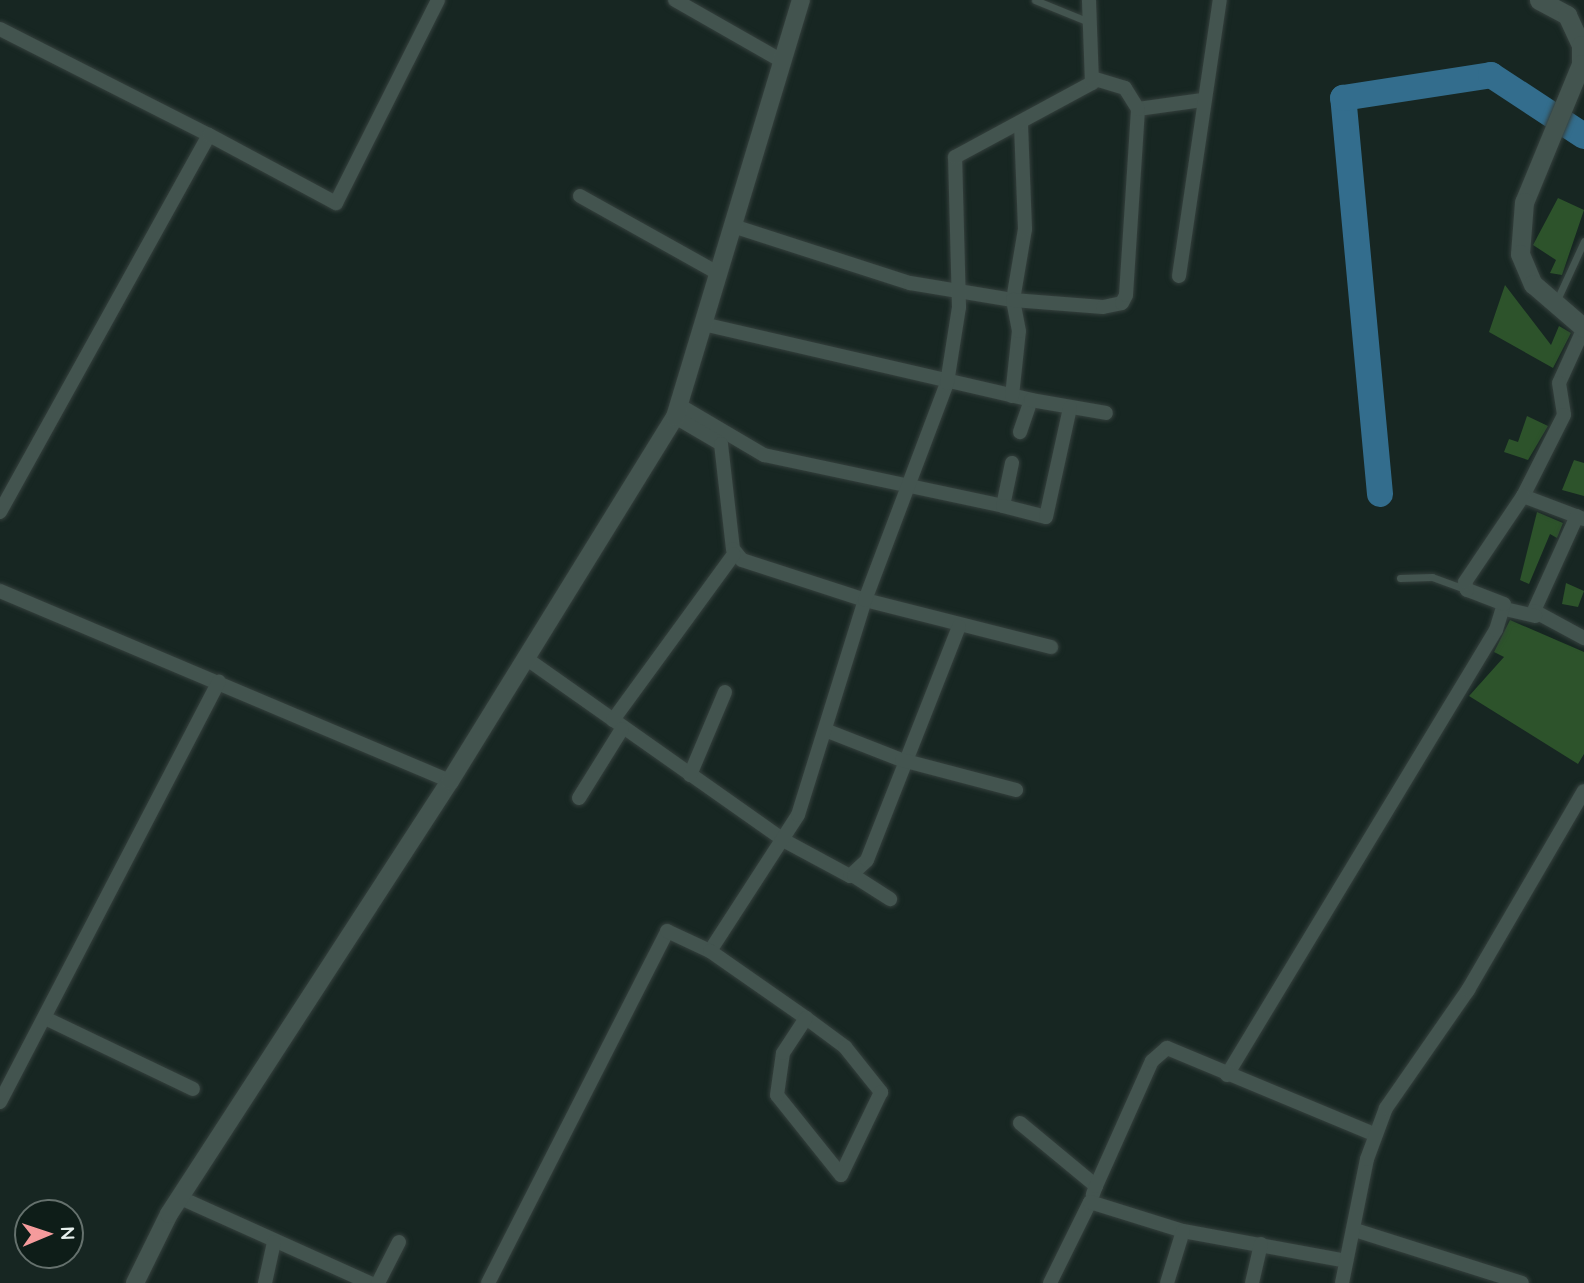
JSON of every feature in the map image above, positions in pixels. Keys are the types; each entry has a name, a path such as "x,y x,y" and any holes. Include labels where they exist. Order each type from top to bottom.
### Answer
{"main road":[{"path":"1551,2 1567,15 1581,45 1577,85 1524,202 1517,236 1524,271 1554,306 1584,328"}],"street":[{"path":"0,29 336,202 438,0"},
{"path":"675,0 782,61"},
{"path":"135,1283 152,1242 183,1199 527,659 677,411 716,272 733,226 801,0"},
{"path":"1089,0 1095,79"},
{"path":"1179,276 1202,100 1220,0"},
{"path":"710,951 785,841 825,730 865,600 947,383 958,296 955,157 1021,123 1095,79 1125,88 1138,108 1122,303 958,296 733,226"},
{"path":"1138,108 1202,100"},
{"path":"1013,396 1018,342 1013,300 1025,229 1021,123"},
{"path":"0,512 209,135"},
{"path":"580,196 716,272"},
{"path":"703,324 947,383 1106,413"},
{"path":"1584,328 1559,383 1564,415 1523,496 1478,557 1465,589 1505,609 1535,616 1584,638"},
{"path":"1020,432 1031,400"},
{"path":"677,411 764,455 911,482 1046,517 1069,408"},
{"path":"579,798 617,724 734,554 720,443 677,411"},
{"path":"1003,506 1012,463"},
{"path":"1523,496 1580,517 1537,596 1535,616"},
{"path":"734,554 865,600 959,626 1051,647"},
{"path":"0,590 450,780"},
{"path":"1227,1075 1505,609"},
{"path":"854,876 867,860 902,760 959,626"},
{"path":"527,659 785,841 854,876 890,899"},
{"path":"0,1102 219,682"},
{"path":"690,775 725,692"},
{"path":"825,730 902,760 1016,790"},
{"path":"1342,1283 1376,1135 1386,1108 1468,990 1584,791"},
{"path":"488,1283 661,936 675,931 710,951 806,1018 845,1046 881,1092 841,1175 777,1095 783,1053 806,1018"},
{"path":"45,1018 193,1089"},
{"path":"1050,1283 1090,1202 1157,1053 1172,1049 1227,1075 1376,1135"},
{"path":"1020,1123 1096,1186"},
{"path":"183,1199 370,1283"},
{"path":"1090,1202 1183,1231 1346,1261"},
{"path":"1355,1230 1522,1283"},
{"path":"1167,1283 1183,1231"},
{"path":"265,1283 274,1242"},
{"path":"378,1283 399,1242"},
{"path":"1252,1283 1261,1244"}],"lane":[{"path":"1035,0 1091,23"},
{"path":"1554,306 1584,241"},
{"path":"1400,578 1432,576 1465,589"}],"building":[{"path":"1558,198 1584,210 1562,275 1550,273 1556,260 1533,245"},
{"path":"1505,285 1551,345 1559,326 1571,333 1553,368 1489,332"},
{"path":"1527,416 1548,426 1528,460 1504,452 1509,439 1518,442"},
{"path":"1574,460 1584,463 1584,496 1562,490"},
{"path":"1537,512 1563,523 1557,538 1550,534 1529,584 1520,580"},
{"path":"1566,583 1584,591 1578,607 1562,604"},
{"path":"1510,620 1584,652 1584,754 1578,764 1469,696 1504,657 1494,652"}],"waterway":[{"path":"1380,494 1343,98 1491,75 1584,136"}]}
